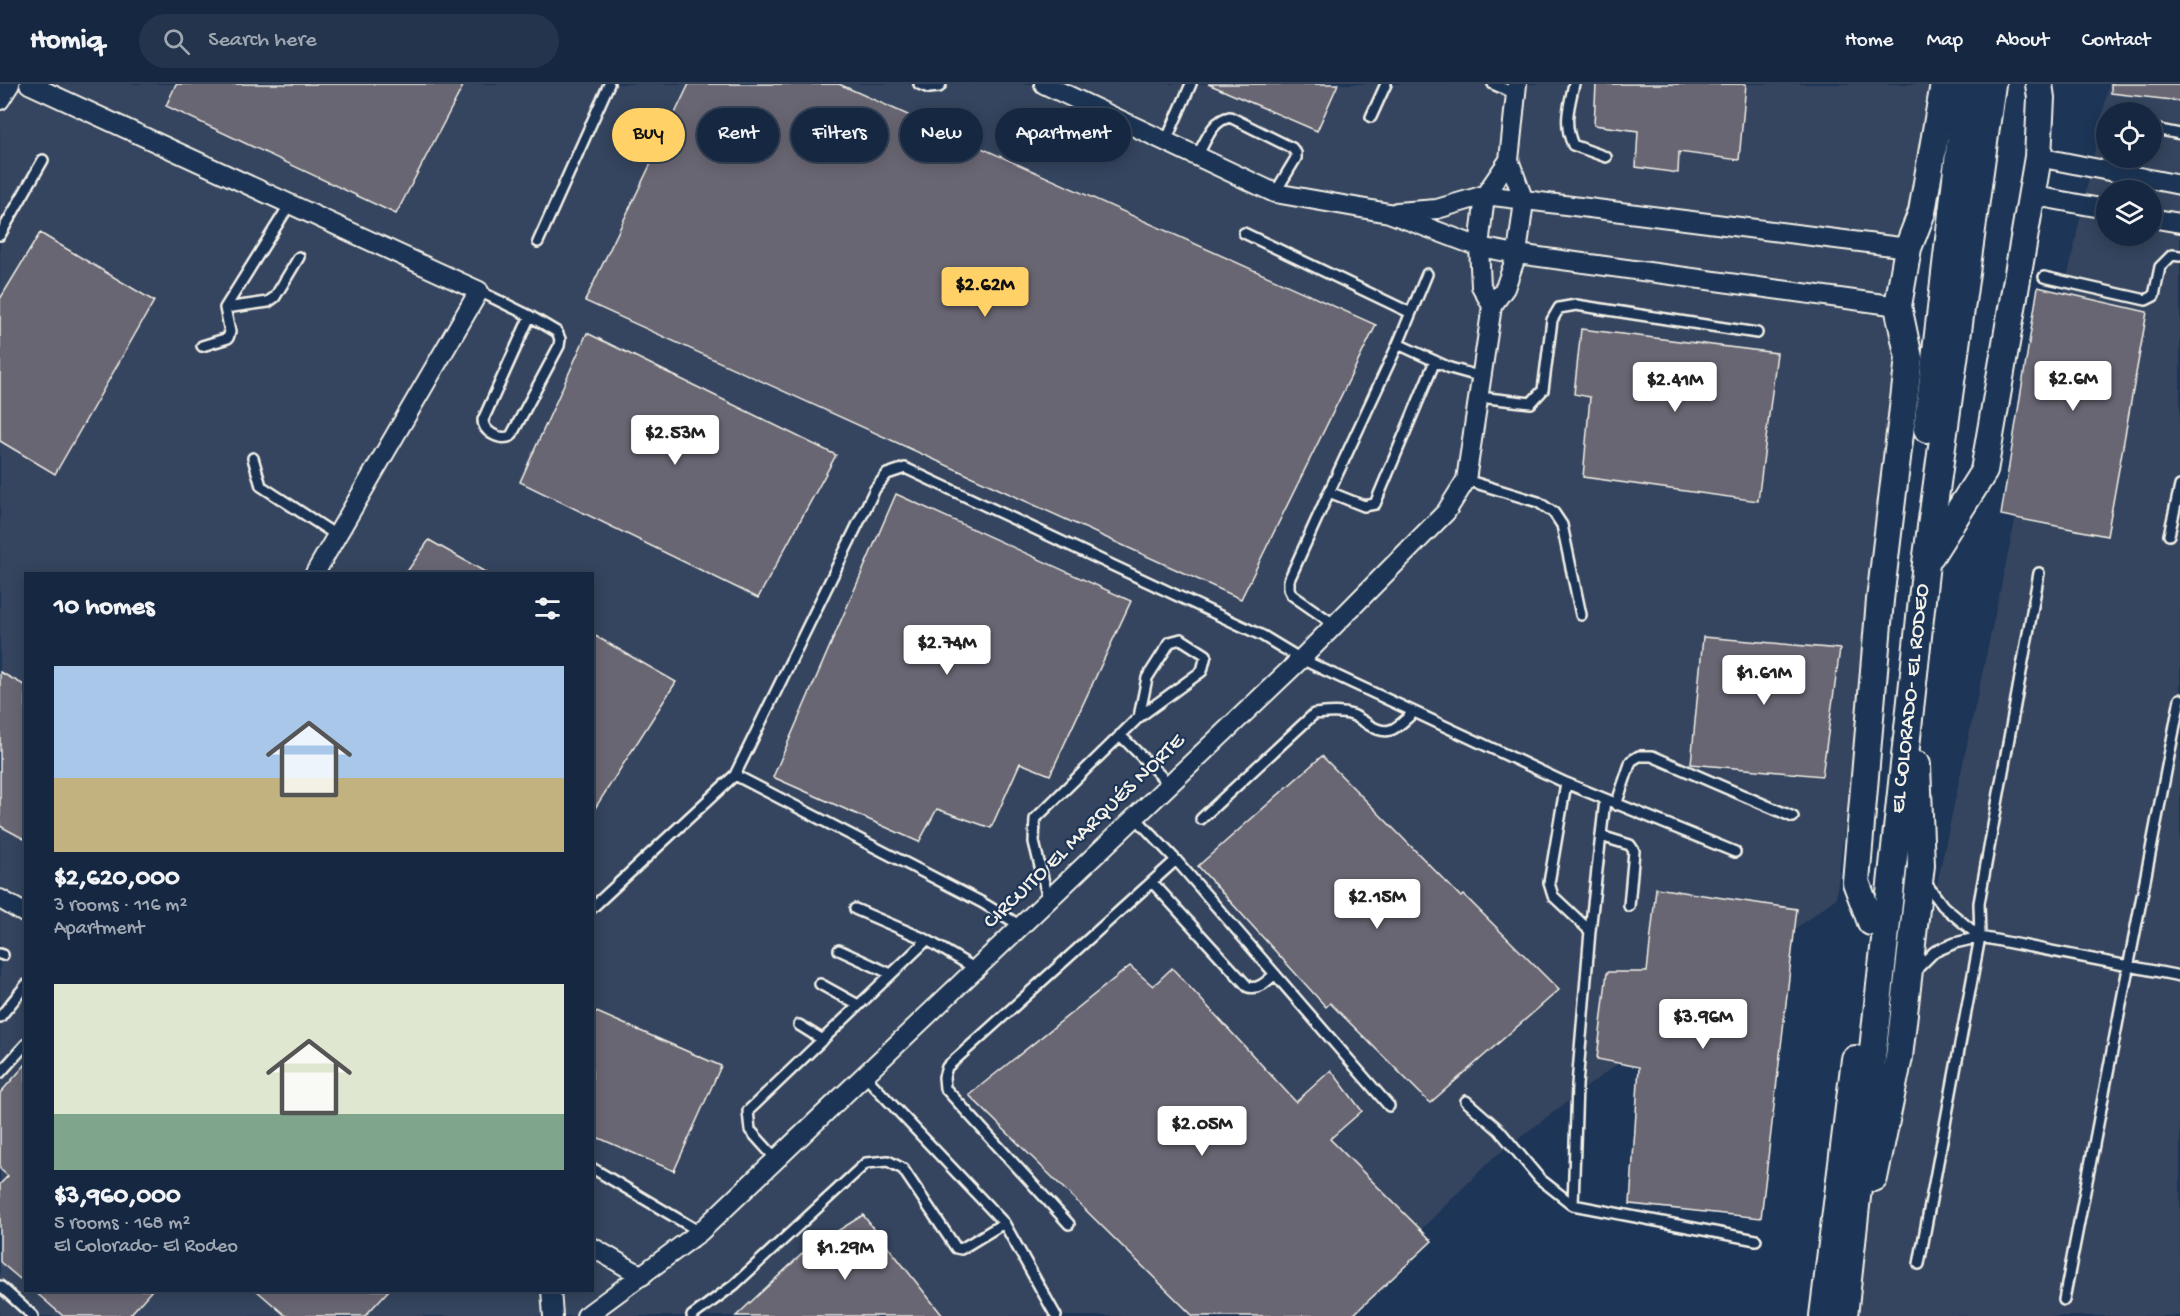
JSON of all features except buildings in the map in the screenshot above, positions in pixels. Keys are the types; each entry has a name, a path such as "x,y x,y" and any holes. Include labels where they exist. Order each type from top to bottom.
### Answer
{"main road":[{"path":"1871,922 1856,882 1880,600 1909,358 1898,306 1908,248 1922,212 1944,84"},
{"name":"EL COLORADO- EL RODEO","path":"1823,1316 1871,922 1967,84"},
{"name":"EL COLORADO- EL RODEO","path":"1844,1316 1926,563 1992,84"},
{"path":"1926,563 1984,471 2038,157 2041,98 2039,84"},
{"path":"1844,1316 1899,1057 1920,875 1913,680"}],"street":[{"path":"0,100 10,84"},
{"path":"29,84 479,291 316,572"},
{"path":"1044,84 1275,193 1389,213 1479,247 1898,306"},
{"name":"CIRCUITO EL MARQUÉS NORTE","path":"586,1316 700,1232 1300,660 1446,512 1466,480 1492,306 1505,288 1517,254 1524,201 1509,160 1516,89"},
{"path":"2038,157 2180,185"},
{"name":"CIRCUITO EL MARQUÉS NORTE","path":"1492,306 1481,286 1479,247 1485,195 1509,160"},
{"path":"1389,213 1437,209 1485,195 1908,248"},
{"path":"2030,195 2096,207"},
{"path":"2162,220 2180,223"},
{"path":"0,899 24,913"},
{"path":"594,1248 642,1276"},
{"path":"551,1292 553,1316"}],"lane":[{"path":"538,242 609,84"},
{"path":"919,84 929,88 939,87 941,84"},
{"path":"1166,141 1191,84"},
{"path":"1371,117 1386,84"},
{"path":"1493,84 1516,89"},
{"path":"1574,84 1566,119 1568,134 1573,145 1606,157"},
{"path":"1197,156 1215,124 1230,117 1292,148 1296,153 1296,158 1275,193"},
{"path":"2162,130 2180,134"},
{"path":"0,235 44,160"},
{"path":"202,346 228,338 230,332 225,308 290,204"},
{"path":"1244,233 1411,313"},
{"path":"2044,277 2146,300 2154,296 2160,267 2172,255 2180,256"},
{"path":"225,308 268,302 275,297 299,257"},
{"path":"1335,625 1292,595 1289,580 1398,344 1427,274"},
{"path":"479,291 530,316 557,332 560,339 559,346 511,436 505,439 500,438 486,429 483,420 530,316"},
{"path":"1479,397 1531,403 1543,390 1552,320 1559,308 1576,305 1757,333"},
{"path":"1398,344 1449,368 1482,377"},
{"path":"1329,492 1364,506 1375,504 1435,362"},
{"path":"254,458 261,486 336,535"},
{"path":"594,906 735,775 875,489 887,474 905,468 1263,636 1300,660 1413,713 1616,805 1735,852"},
{"path":"1466,480 1538,502 1554,513 1562,525 1581,615"},
{"path":"2169,535 2180,486"},
{"path":"1919,1264 1980,937 1979,903 2039,573"},
{"path":"1048,900 1034,842 1035,819 1139,717 1202,671 1206,655 1181,639 1170,642 1147,678 1139,717"},
{"path":"2064,1300 2180,699"},
{"path":"1201,819 1314,714 1335,712 1353,715 1378,730 1385,731 1393,730 1413,713"},
{"path":"1120,735 1169,784"},
{"path":"1616,805 1631,761 1640,756 1652,756 1793,817"},
{"path":"735,775 981,902 1021,926"},
{"path":"1566,783 1549,883 1553,896 1590,931"},
{"path":"1573,1205 1578,1085 1590,931 1605,800"},
{"path":"1135,817 1176,860 1389,1106"},
{"path":"1601,836 1630,845 1634,851 1629,906"},
{"path":"1070,1224 945,1088 944,1077 947,1067 1176,860"},
{"path":"1920,875 1943,906 1980,937"},
{"path":"1152,882 1248,987 1259,987 1275,974"},
{"path":"855,909 927,940 976,969"},
{"path":"1908,977 1934,952 1954,943 1980,937 2180,976"},
{"path":"776,1159 750,1130 748,1112 927,940"},
{"path":"839,950 891,974"},
{"path":"820,984 858,1005"},
{"path":"0,1017 24,987"},
{"path":"799,1025 823,1040"},
{"path":"0,1073 24,1046"},
{"path":"864,1075 1004,1223 1056,1316"},
{"path":"1466,1101 1499,1130 1540,1179 1573,1205 1756,1240"},
{"path":"692,1316 734,1285 866,1163 888,1161 903,1169 956,1248 961,1249 1004,1223"},
{"path":"594,1169 700,1232"},
{"path":"0,1286 33,1316"}],"shaded area":[{"path":"0,84 1930,84 1899,381 1836,898 1493,1158 1334,1316 0,1316"},
{"path":"2109,84 2180,84 2180,1316 1844,1316 2096,144 2096,168 2162,168 2162,102 2105,102"}]}
